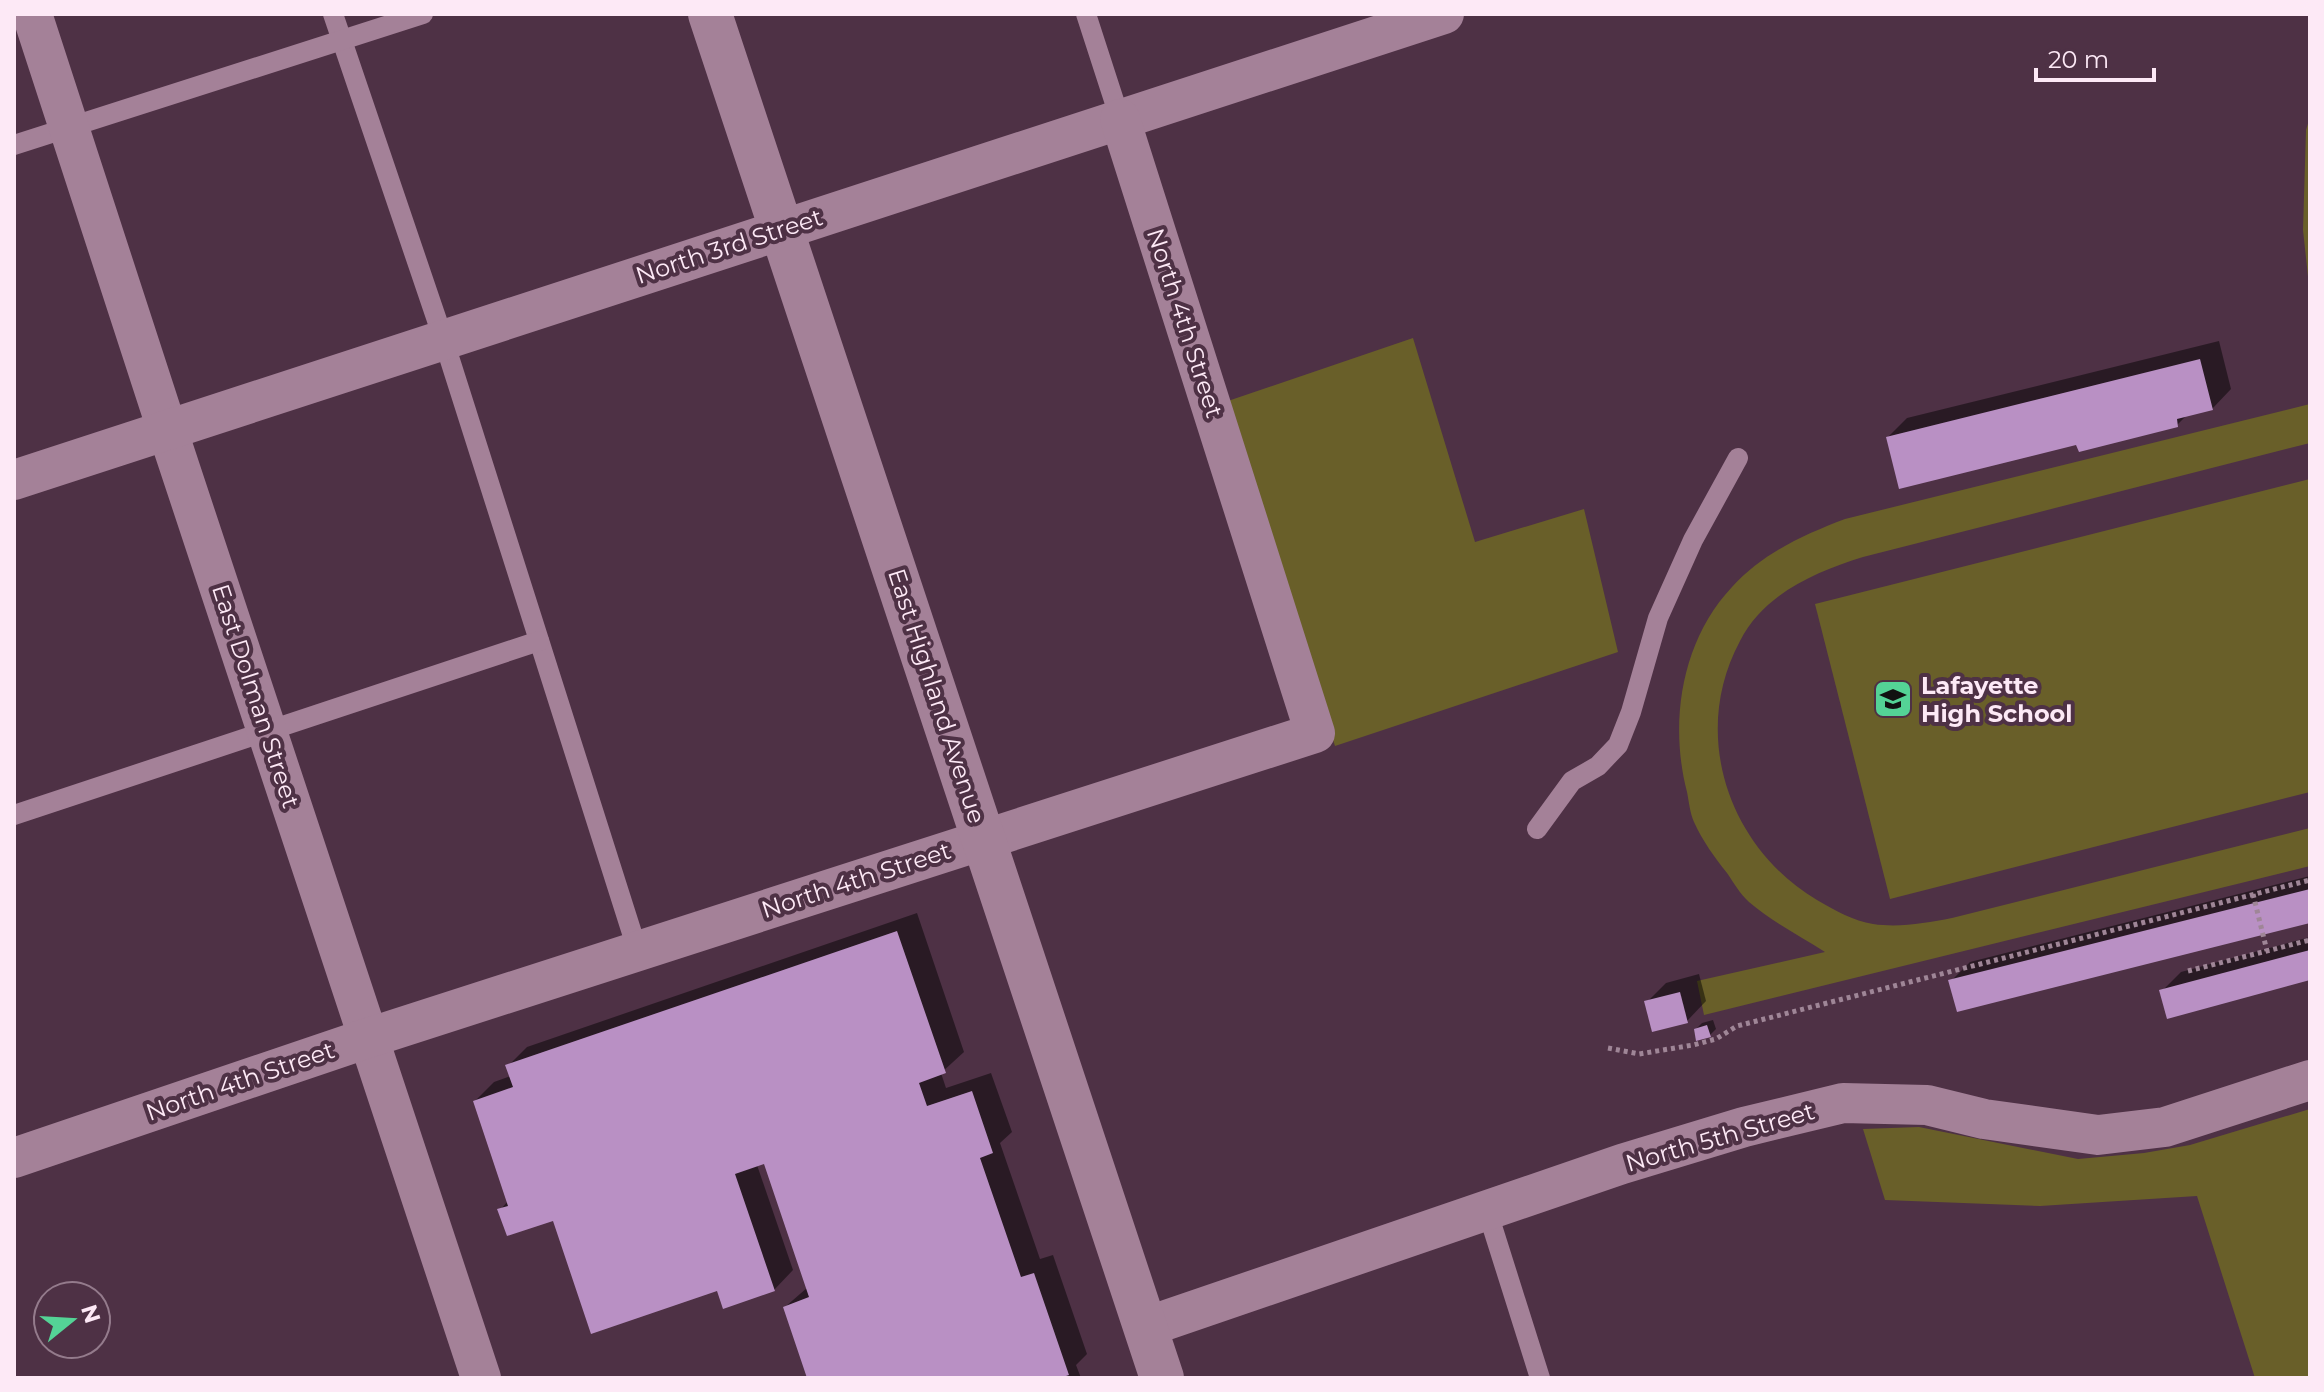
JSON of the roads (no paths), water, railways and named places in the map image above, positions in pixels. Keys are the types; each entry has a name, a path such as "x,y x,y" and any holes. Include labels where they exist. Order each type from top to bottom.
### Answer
{"street":[{"name":"East Dolman Street","path":"32,14 481,1378"},
{"name":"East Highland Avenue","path":"710,14 1162,1378"},
{"name":"North 3rd Street","path":"14,480 1444,14"},
{"name":"North 4th Street","path":"14,1158 368,1038 1315,733 1120,119"},
{"name":"North 5th Street","path":"1146,1327 1622,1164 1744,1127 1843,1103 1927,1105 1984,1119 2098,1135 2165,1127 2310,1080"}],"lane":[{"path":"333,14 443,338 638,952"},
{"path":"14,145 423,14"},
{"path":"1086,14 1120,119"},
{"path":"1537,829 1572,781 1598,766 1618,745 1631,712 1658,618 1693,540 1738,458"},
{"path":"14,815 539,641"},
{"path":"1487,1210 1540,1378"}],"place":[{"name":"Lafayette High School","path":"1893,699"}]}
